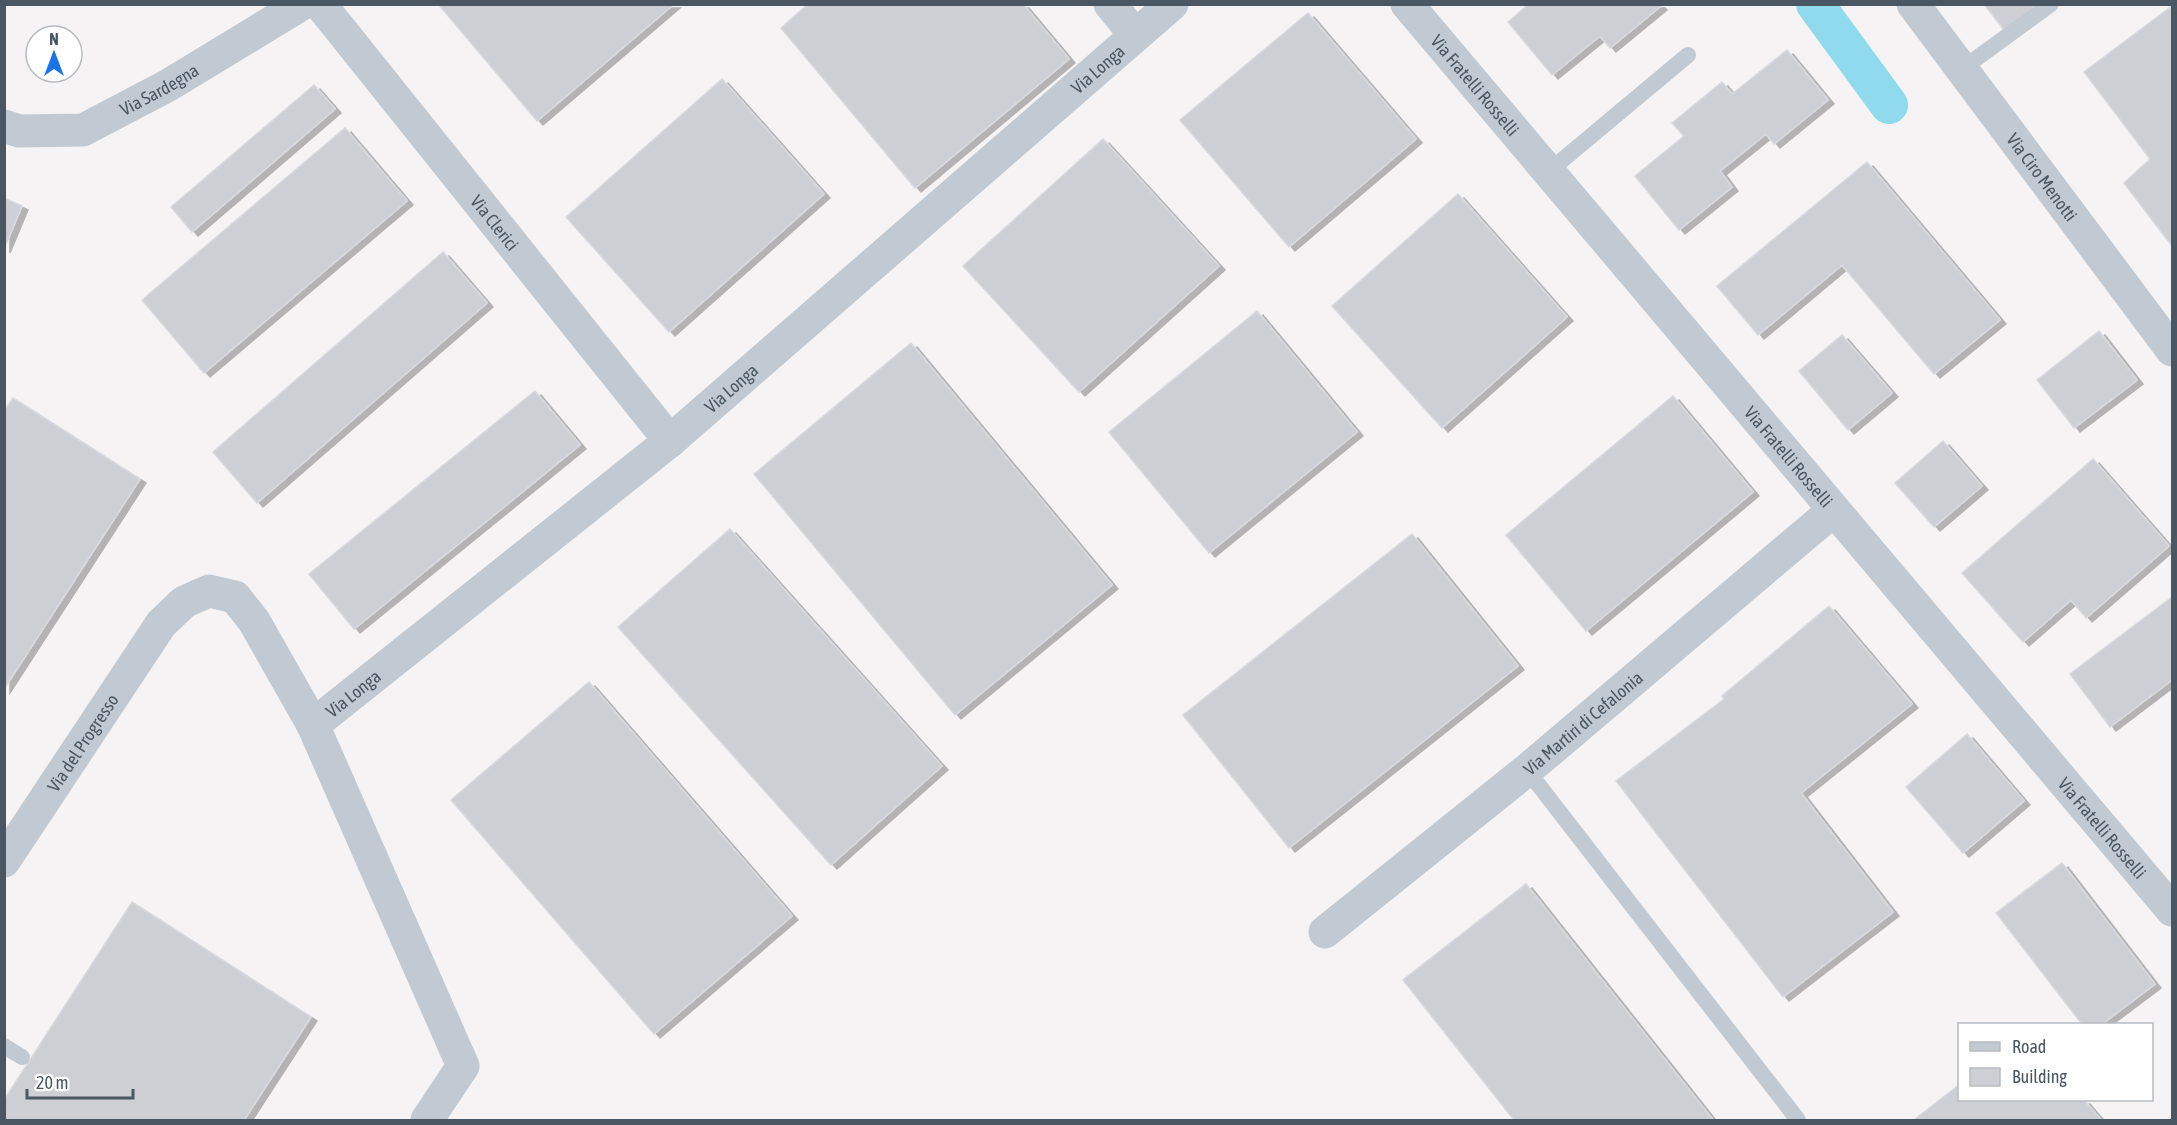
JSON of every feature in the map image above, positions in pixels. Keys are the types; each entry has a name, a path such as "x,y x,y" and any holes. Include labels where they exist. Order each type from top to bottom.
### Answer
{"street":[{"name":"Via Sardegna","path":"4,126 19,131 83,130 167,86 302,4"},
{"name":"Via Clerici","path":"320,4 670,441"},
{"path":"1110,4 1135,35"},
{"name":"Via Longa","path":"313,725 670,441 1172,4"},
{"name":"Via Fratelli Rosselli","path":"1407,4 2172,910"},
{"name":"Via Ciro Menotti","path":"1912,4 2172,350"},
{"name":"Via Martiri di Cefalonia","path":"1326,932 1527,770 1834,510"},
{"name":"Via del Progresso","path":"4,861 161,624 184,602 209,591 235,597 254,621 313,725 463,1066 427,1120"}],"lane":[{"path":"1962,69 2051,4"},
{"path":"1548,172 1688,55"},
{"path":"1527,770 1798,1120"},
{"path":"4,1046 22,1057"}],"building":[{"path":"438,4 674,4 537,121"},
{"path":"808,4 1023,4 1069,59 915,188 781,28"},
{"path":"1529,4 1659,4 1661,6 1610,48 1600,36 1552,75 1508,22"},
{"path":"1984,4 2037,4 2004,30"},
{"path":"2172,6 2172,246 2124,183 2150,159 2084,72"},
{"path":"1308,13 1416,139 1289,247 1180,120"},
{"path":"1787,50 1828,100 1774,144 1766,134 1720,171 1732,187 1679,230 1635,176 1684,136 1672,123 1722,82 1732,94"},
{"path":"722,79 824,194 669,332 566,217"},
{"path":"314,85 335,109 192,232 171,207"},
{"path":"345,128 407,201 204,373 142,300"},
{"path":"1103,139 1219,266 1079,392 963,266"},
{"path":"1867,162 2000,320 1934,374 1842,265 1758,335 1717,286"},
{"path":"1458,194 1567,317 1442,428 1332,306"},
{"path":"4,198 22,206 4,249"},
{"path":"443,252 487,303 257,503 213,452"},
{"path":"1257,311 1357,432 1209,553 1109,432"},
{"path":"2099,331 2137,380 2074,428 2037,380"},
{"path":"1842,335 1892,393 1848,430 1799,371"},
{"path":"911,343 1112,585 955,715 754,474"},
{"path":"535,391 580,445 354,629 309,574"},
{"path":"1673,396 1753,492 1586,631 1506,535"},
{"path":"13,398 140,479 4,689 4,411"},
{"path":"1943,441 1982,486 1934,527 1895,483"},
{"path":"2093,459 2169,546 2086,618 2071,600 2023,642 1962,573"},
{"path":"730,529 942,766 831,865 618,627"},
{"path":"1412,534 1518,666 1289,848 1183,715"},
{"path":"2172,597 2172,680 2110,727 2070,674"},
{"path":"1829,606 1912,704 1801,793 1893,912 1783,997 1616,781 1724,699 1722,696"},
{"path":"589,682 792,916 654,1034 451,800"},
{"path":"1967,734 2024,801 1963,853 1906,787"},
{"path":"2062,863 2155,984 2103,1023 2081,1023 1996,913"},
{"path":"1526,884 1713,1120 1514,1120 1403,980"},
{"path":"132,902 311,1017 244,1120 4,1120 4,1100"},
{"path":"1958,1086 1958,1101 2085,1101 2101,1120 1914,1120"}],"waterway":[{"path":"1815,4 1889,105"}]}
